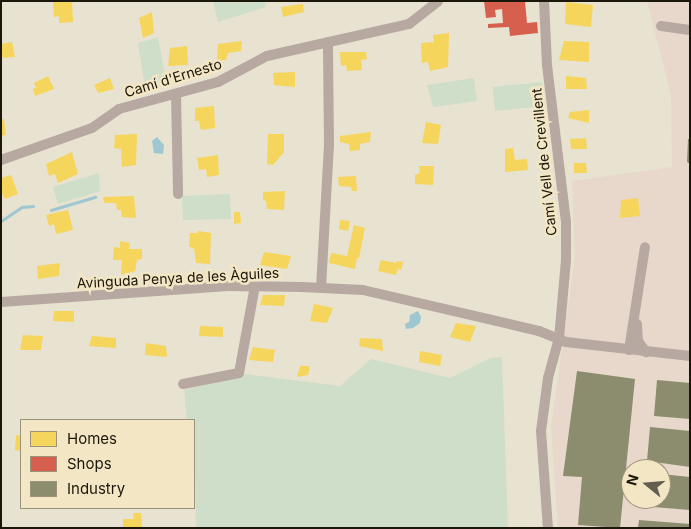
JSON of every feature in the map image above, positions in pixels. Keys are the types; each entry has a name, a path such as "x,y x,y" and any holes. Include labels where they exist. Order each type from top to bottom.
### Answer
{"street":[{"name":"Camí d'Ernesto","path":"1,160 92,128 119,109 218,82 267,56 409,24 438,1"},
{"name":"Camí Vell de Crevillent","path":"544,1 547,65 566,222 566,260 560,338 548,378 541,431 548,528"},
{"path":"661,26 690,30"},
{"path":"321,288 329,145 328,42"},
{"path":"176,94 178,194"},
{"path":"629,350 636,313 644,247"},
{"path":"184,384 239,373 255,286"},
{"name":"Avinguda Penya de les Àguiles","path":"1,302 255,286 363,290 540,330 566,342 690,356"},
{"path":"636,313 638,341 646,352"}],"shaded area":[{"path":"647,1 690,1 690,528 558,528 551,426 575,257 572,181 672,167 671,95"}],"green space":[{"path":"213,1 264,1 266,7 218,22"},
{"path":"158,37 166,82 145,87 138,43"},
{"path":"474,78 477,101 433,107 427,85"},
{"path":"542,82 545,106 495,111 493,87"},
{"path":"99,173 100,191 58,204 53,187"},
{"path":"230,194 231,219 183,220 182,196"},
{"path":"502,357 508,528 196,528 195,419 187,419 184,390 245,374 340,386 371,359 450,378 490,358"}],"water":[{"path":"157,137 164,145 163,154 154,153 152,141"},
{"path":"418,311 421,317 420,323 413,328 406,329 405,324 409,322 410,315"}],"building: Homes":[{"path":"53,1 72,1 73,22 59,23 59,16 54,17"},
{"path":"566,2 593,5 591,27 565,24"},
{"path":"303,4 304,12 283,17 281,7"},
{"path":"152,12 154,33 143,38 139,18"},
{"path":"449,33 448,67 430,71 428,62 422,63 421,43 434,42 433,35"},
{"path":"242,41 241,51 228,53 226,60 217,61 218,44"},
{"path":"564,41 589,42 589,62 559,60"},
{"path":"12,42 15,57 1,58 1,44"},
{"path":"187,46 188,65 168,66 170,48"},
{"path":"340,52 366,52 367,59 361,60 362,70 347,71 346,65 341,66"},
{"path":"295,72 295,87 274,85 273,73"},
{"path":"48,76 54,89 35,96 33,89 36,87 34,83"},
{"path":"566,76 586,78 587,89 566,89"},
{"path":"110,78 114,89 98,93 94,85"},
{"path":"214,106 215,128 201,130 199,121 195,121 195,108"},
{"path":"589,110 589,123 568,118 570,112"},
{"path":"1,119 4,119 6,135 1,136"},
{"path":"426,122 441,125 438,144 422,143"},
{"path":"371,132 370,142 360,144 360,150 350,151 349,144 340,142 340,136"},
{"path":"137,134 136,165 122,167 121,149 114,148 115,135"},
{"path":"268,134 284,134 284,152 273,165 267,164"},
{"path":"586,138 587,149 571,149 570,139"},
{"path":"513,148 515,160 527,159 528,170 505,172 505,149"},
{"path":"72,152 78,174 58,183 55,174 49,176 46,164"},
{"path":"218,155 219,175 207,177 206,169 199,170 197,158"},
{"path":"574,163 586,163 587,173 574,173"},
{"path":"419,166 434,166 433,185 415,184 415,175 420,173"},
{"path":"11,175 18,194 5,199 1,192 1,178"},
{"path":"356,176 357,191 352,191 351,187 339,186 338,177"},
{"path":"285,191 284,210 267,209 266,201 263,200 263,192"},
{"path":"134,196 136,218 122,217 121,210 117,210 116,203 104,203 103,197"},
{"path":"638,198 640,216 620,218 621,200"},
{"path":"68,210 73,230 56,234 54,224 49,226 46,215"},
{"path":"234,212 240,212 241,223 234,224"},
{"path":"340,220 350,221 348,231 339,229"},
{"path":"354,225 365,228 355,269 329,263 331,253 347,256"},
{"path":"198,231 211,233 210,264 196,263 194,248 189,247 190,233 198,233"},
{"path":"120,241 130,243 129,249 142,249 142,259 137,260 135,271 121,275 122,260 113,260 114,247 120,248"},
{"path":"264,252 291,256 287,269 260,265"},
{"path":"381,260 396,263 397,261 403,262 401,270 398,269 396,275 378,271"},
{"path":"60,263 59,276 38,279 37,266"},
{"path":"263,295 285,295 284,306 260,305"},
{"path":"314,304 333,308 327,323 310,321"},
{"path":"54,311 74,311 74,322 53,321"},
{"path":"456,323 476,326 470,342 450,337"},
{"path":"200,326 223,327 223,337 199,336"},
{"path":"23,335 43,336 41,350 20,350"},
{"path":"92,336 116,338 116,348 89,346"},
{"path":"360,338 382,339 383,351 359,346"},
{"path":"146,343 166,346 167,357 145,355"},
{"path":"253,347 275,350 273,362 249,360"},
{"path":"420,351 442,355 440,366 419,362"},
{"path":"300,366 310,366 308,375 297,377"},
{"path":"16,435 20,436 20,451 15,450"},
{"path":"133,513 141,513 142,528 123,528 123,519 134,519"}],"building: Shops":[{"path":"484,1 525,1 527,23 537,22 538,33 510,36 509,27 488,28 488,24 503,23 502,9 495,10 496,17 486,18"}],"building: Industry":[{"path":"688,139 690,139 690,164 687,162"},
{"path":"577,371 635,379 627,459 621,459 622,509 620,528 578,525 582,477 563,476"},
{"path":"657,380 690,383 690,419 654,416"},
{"path":"650,427 690,431 690,467 671,464 671,459 647,459"},
{"path":"671,475 690,477 690,510 671,508"},
{"path":"639,520 690,524 690,528 638,528"}],"waterway":[{"path":"51,210 95,197"},
{"path":"1,221 22,207 33,206"}]}
